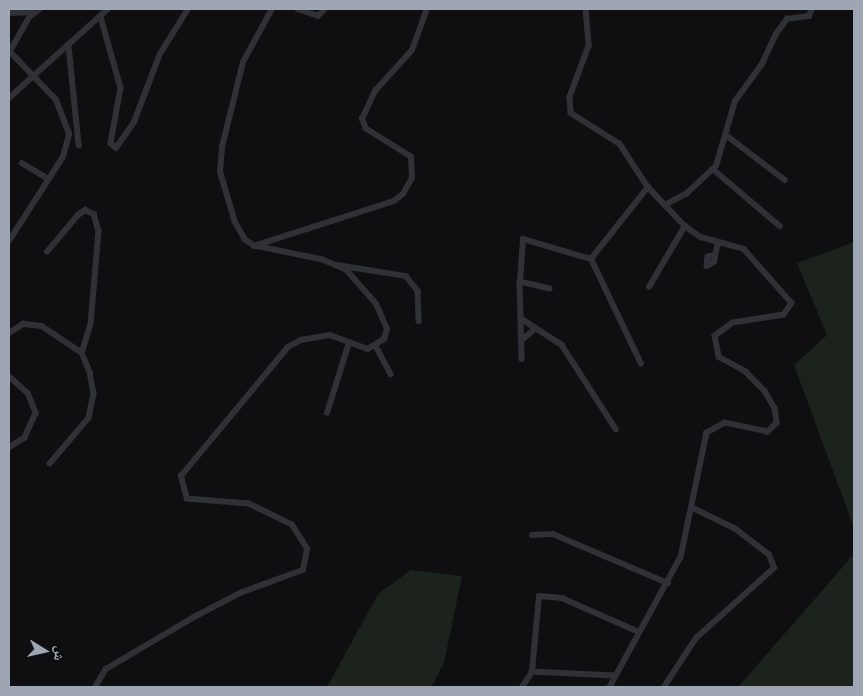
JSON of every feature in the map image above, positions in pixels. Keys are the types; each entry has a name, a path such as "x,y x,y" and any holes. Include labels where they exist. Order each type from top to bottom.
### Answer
{"street":[{"path":"9,13 34,12 40,9"},
{"path":"9,98 108,9"},
{"path":"101,17 121,88 111,143 116,148 134,122 160,54 188,9"},
{"path":"272,9 243,62 220,159 235,223 245,240 254,246 337,265 406,276 418,291 419,321"},
{"path":"298,9 320,16 325,9"},
{"path":"254,246 394,201 403,194 412,178 411,158 366,129 362,119 375,91 412,50 426,9"},
{"path":"586,9 589,46 570,97 571,113 620,144 648,187 685,226 718,242 739,247 754,256 787,294 792,306 778,317 725,327 715,336 719,357 744,371 765,391 775,408 777,423 768,432 725,423 712,428 701,446 685,545 668,583 610,687"},
{"path":"665,205 686,194 713,169 726,135 735,101 762,64 776,34 787,19 809,16 812,9"},
{"path":"9,241 67,149 69,134 60,105 9,52 34,12"},
{"path":"69,46 79,145"},
{"path":"726,135 785,180"},
{"path":"22,163 49,179"},
{"path":"713,169 780,226"},
{"path":"591,259 648,187"},
{"path":"47,252 78,215 85,210 94,214 99,231 91,324 82,353 94,388 91,413 80,433 50,464"},
{"path":"649,287 685,226"},
{"path":"522,359 520,282 521,243 525,238 591,259 641,364"},
{"path":"715,255 718,242"},
{"path":"95,687 106,669 196,616 240,593 302,570 307,549 292,525 249,504 186,499 181,476 288,347 323,335 363,349 376,346 387,329 384,315 364,289 337,265"},
{"path":"520,282 550,289"},
{"path":"522,319 562,345 616,429"},
{"path":"9,333 19,325 37,325 82,353"},
{"path":"522,340 536,328"},
{"path":"326,413 349,343"},
{"path":"376,346 391,374"},
{"path":"9,376 28,393 36,413 25,438 9,448"},
{"path":"664,687 696,638 774,568 768,555 734,529 692,508"},
{"path":"532,535 552,534 668,583"},
{"path":"522,687 532,672 541,594 562,598 639,632"},
{"path":"532,672 615,676"}],"shaded area":[{"path":"854,242 854,528 794,365 827,335 797,263"},
{"path":"854,554 854,687 738,687"},
{"path":"411,570 462,576 444,663 431,687 327,687 378,594"}]}
